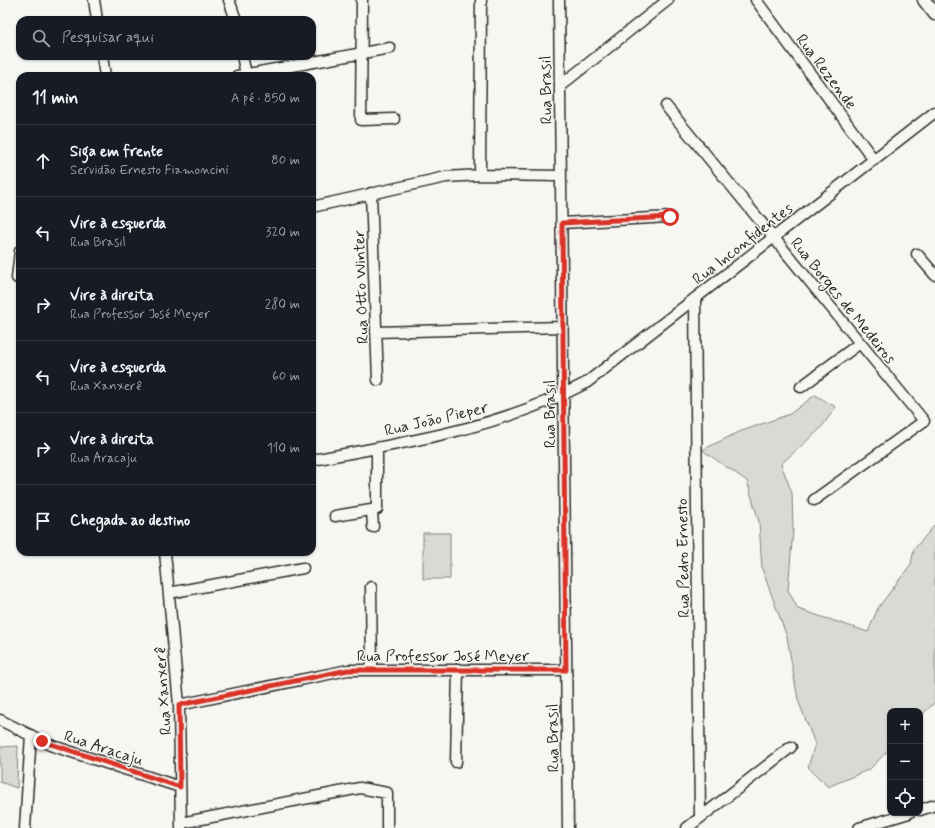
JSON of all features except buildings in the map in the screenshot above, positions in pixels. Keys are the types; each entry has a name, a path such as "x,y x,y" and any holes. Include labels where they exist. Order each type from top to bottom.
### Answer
{"main road":[{"path":"924,0 935,14"}],"street":[{"path":"94,0 96,16"},
{"path":"229,0 235,16"},
{"path":"362,0 361,120 394,119"},
{"path":"480,175 481,0"},
{"name":"Rua Brasil","path":"559,0 568,828"},
{"path":"560,86 668,0"},
{"name":"Rua Rezende","path":"756,0 874,160"},
{"path":"257,72 390,48"},
{"path":"103,60 104,72"},
{"path":"241,72 242,60"},
{"name":"Rua Borges de Medeiros","path":"666,106 924,421 814,500"},
{"name":"Rua Inconfidentes","path":"564,394 606,368 935,112"},
{"path":"316,206 441,178 480,175 561,176"},
{"name":"Rua Otto Winter","path":"371,193 378,380"},
{"path":"562,223 670,217"},
{"path":"917,254 933,269"},
{"name":"Rua Pedro Ernesto","path":"695,298 700,818"},
{"path":"376,332 563,327"},
{"path":"801,387 860,343"},
{"name":"Rua João Pieper","path":"316,459 468,429 564,394"},
{"path":"336,516 377,509 377,448"},
{"path":"372,510 373,526"},
{"name":"Rua Xanxerê","path":"165,556 179,705 181,825"},
{"path":"169,593 302,568"},
{"path":"371,587 372,669"},
{"name":"Rua Professor José Meyer","path":"179,705 333,672 372,669 566,670"},
{"path":"456,762 458,669"},
{"name":"Rua Aracaju","path":"0,720 50,745 180,787"},
{"path":"25,828 31,735"},
{"path":"687,828 791,748"},
{"path":"181,825 354,789 372,789 387,793 387,828"},
{"path":"923,809 935,805"},
{"path":"859,828 899,816"}],"shaded area":[{"path":"815,395 836,407 820,429 781,464 792,493 793,530 788,590 798,609 868,632 878,608 911,564 914,549 935,525 935,702 923,714 923,708 887,708 887,751 870,769 828,787 808,767 815,744 798,700 787,637 762,569 759,522 747,481 702,450 739,432 790,414"},
{"path":"423,533 450,533 450,579 423,579"},
{"path":"18,746 17,788 0,782 0,747"}],"route":[{"path":"42,741 50,745 180,787 179,705 348,670 566,670 562,223 670,217"}]}
